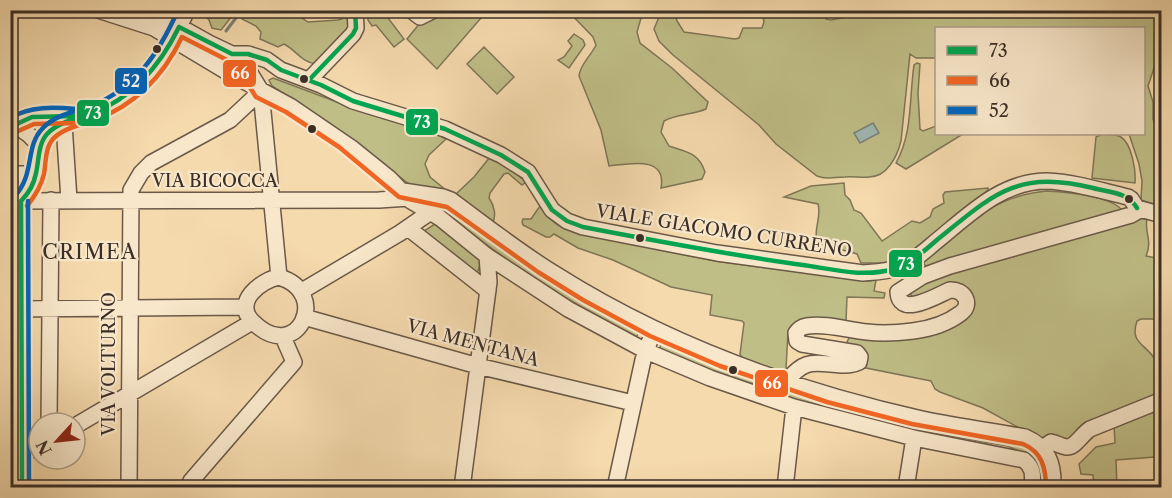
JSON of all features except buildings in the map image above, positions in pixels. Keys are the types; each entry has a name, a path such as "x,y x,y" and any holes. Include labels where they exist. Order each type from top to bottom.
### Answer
{"street":[{"path":"98,10 176,33 232,54 250,73 261,91 279,277"},
{"path":"145,10 159,15 176,33 229,73 290,106 343,141 405,196 440,218 487,256 568,309 646,351 710,378 794,407 914,438 1024,460 1034,474 1032,488"},
{"path":"12,125 37,116 80,116 94,113 122,99 135,90 160,63 187,10"},
{"path":"309,80 353,34 356,28 355,10"},
{"path":"411,10 420,17 434,10"},
{"name":"VIALE GIACOMO CURRENO","path":"232,54 248,54 267,60 281,70 309,80 353,101 445,129 501,155 528,172 552,210 567,221 583,227 717,253 863,273 883,272 901,267 917,258 982,204 999,193 1024,184 1046,181 1128,197 1137,208 1161,215"},
{"name":"VIALE GIACOMO CURRENO","path":"229,73 281,70"},
{"name":"VIA VOLTURNO","path":"129,488 131,190 151,163 230,120 261,91"},
{"path":"22,488 16,451 14,197 31,190 38,169 40,147 46,134 80,116"},
{"path":"64,124 69,200"},
{"path":"12,125 28,134 40,147"},
{"path":"10,174 26,174 38,169"},
{"path":"405,196 408,228 488,291"},
{"name":"VIA BICOCCA","path":"14,197 51,200 272,201 443,196 555,274 654,329 723,359 786,382 922,419 1025,437 1043,448"},
{"path":"49,411 51,200"},
{"path":"786,382 797,369 805,364 850,365 859,362 860,357 857,353 802,344 797,341 796,333 802,327 816,326 881,333 926,329 963,312 966,299 963,292 950,290 913,306 906,304 898,297 898,292 923,276 950,266 1131,215 1136,212 1137,208"},
{"path":"302,291 429,213"},
{"path":"462,488 488,291 487,256"},
{"path":"488,291 514,274"},
{"path":"279,277 288,280 302,291 306,308 304,317 300,326 291,334 283,337 268,334 249,314 248,300 256,288 271,278 279,277"},
{"path":"16,309 129,307 249,314"},
{"path":"87,419 128,395 249,314"},
{"name":"VIA MENTANA","path":"304,317 478,366 633,403"},
{"path":"615,488 633,403 654,329"},
{"path":"188,488 294,362 283,337"},
{"path":"1053,488 1054,471 1043,448 1051,442 1068,448 1090,429 1161,399"},
{"path":"785,488 794,407"},
{"path":"906,488 914,438"}],"shaded area":[{"path":"290,10 308,22 342,19 342,11 351,11 352,25 316,64 306,61 284,44 278,47 260,39 261,32 256,26 242,19 247,11"},
{"path":"662,10 674,11 684,32 735,39 739,38 743,28 762,28 764,22 762,11 824,11 826,19 831,20 884,10 1161,11 1161,47 1148,86 1153,102 1153,119 1161,146 1160,206 1141,200 1142,181 1139,164 1129,135 1145,135 1145,27 935,27 935,58 916,58 910,54 901,141 890,165 881,174 875,176 827,178 817,176 776,144 759,125 673,55 659,41 654,29"},
{"path":"201,11 228,13 236,11 221,30 212,28 209,20"},
{"path":"367,11 397,11 388,18 404,39 394,47 376,25 372,26 368,20"},
{"path":"450,11 487,11 437,69 407,39 420,23"},
{"path":"568,11 643,11 637,32 640,43 672,68 708,102 706,109 664,121 661,132 669,146 696,157 705,172 702,179 661,188 661,177 658,170 652,166 636,163 609,166 601,130 579,76 581,68 596,45 593,37"},
{"path":"574,34 583,40 585,45 569,68 558,60 564,57 572,46 568,41"},
{"path":"484,47 514,77 497,94 467,64"},
{"path":"920,64 918,93 920,129 923,131 935,126 935,135 961,135 906,169 896,163 908,128 914,65"},
{"path":"273,78 369,114 432,132 446,139 429,155 425,164 430,177 447,191 414,187 409,184 342,132 272,86 269,80"},
{"path":"1117,135 1125,140 1133,158 1135,183 1092,178 1096,137"},
{"path":"490,157 503,163 526,182 522,185 508,173 504,174 490,193 489,198 495,214 492,224 455,195"},
{"path":"844,183 845,195 854,210 861,213 882,241 912,221 920,223 930,217 933,209 944,203 945,192 988,188 988,190 909,254 888,263 861,263 857,254 817,243 818,204 784,197 811,186"},
{"path":"1047,191 1098,198 1122,210 926,266 924,264 924,261 966,225 994,206 1027,194"},
{"path":"540,206 558,225 597,237 715,261 868,281 876,280 874,291 885,293 884,298 847,297 846,321 791,328 788,332 786,369 778,372 743,360 740,354 744,323 710,315 712,295 671,287 613,260 578,248 554,234 546,237 523,225 523,219 531,219"},
{"path":"450,207 564,288 640,330 636,338 562,296 514,265 446,213"},
{"path":"1147,219 1149,245 1146,256 1156,258 1161,265 1161,319 1137,321 1135,335 1156,361 1160,373 1161,394 1070,442 1043,441 983,408 940,392 935,389 931,381 861,367 847,342 850,336 926,333 972,295 963,285 956,283 913,298 909,292 949,272 1005,259"},
{"path":"435,224 481,261 477,274 424,231"},
{"path":"661,340 741,373 803,394 874,412 1026,444 1038,453 1044,462 1047,487 1039,487 1039,470 1033,460 1022,452 1007,446 869,420 802,403 740,382 660,349"},
{"path":"1161,404 1161,487 1158,487 1155,457 1116,460 1117,487 1098,487 1094,485 1093,475 1081,474 1079,464 1096,447 1115,443 1114,425"}],"water":[{"path":"873,123 879,133 860,143 854,133"}],"waterway":[{"path":"226,31 242,10"}],"transit line":[{"name":"52","path":"15,196 25,179 33,144 42,129 58,117 107,98 133,79 154,55 178,10"},
{"name":"73","path":"309,80 353,34 356,28 355,10"},
{"name":"73","path":"179,27 232,54 248,54 267,60 281,70 321,85 353,101 445,129 501,155 528,172 552,210 567,221 583,227 720,252 871,273 906,264 992,198 1026,184 1067,183 1112,192 1128,199 1137,208"},
{"name":"73","path":"21,201 29,192 34,181 40,147 47,134 63,123 108,106 133,89 163,55 179,27"},
{"name":"66","path":"27,206 41,183 47,151 53,139 67,129 109,114 135,97 157,76 182,37 227,60 244,78 256,97 286,112 339,147 399,197 447,207 538,272 583,300 650,336 720,366 827,402 912,424 1023,444 1039,456 1045,474 1046,488"},
{"name":"52","path":"10,118 34,109 76,109"},
{"name":"73","path":"10,127 32,117 74,116"},
{"name":"66","path":"14,133 34,124 74,123"},
{"name":"66","path":"14,201 14,488"},
{"name":"73","path":"21,201 22,488"},
{"name":"52","path":"28,201 29,488"}],"district":[{"name":"CRIMEA","path":"90,252"}]}
